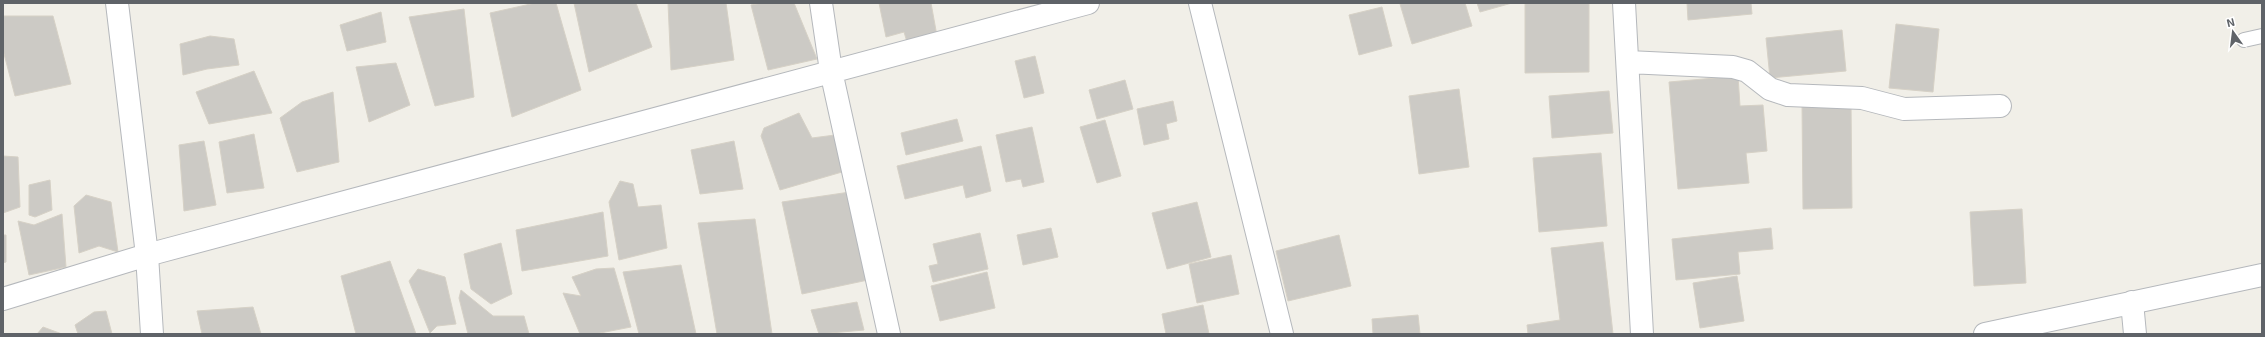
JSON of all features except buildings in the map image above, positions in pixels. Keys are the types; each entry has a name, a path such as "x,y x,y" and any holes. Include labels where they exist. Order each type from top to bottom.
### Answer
{"street":[{"path":"117,3 147,255 152,334"},
{"path":"822,3 831,71 889,334"},
{"path":"3,299 147,255 1088,3"},
{"path":"1200,3 1282,334"},
{"path":"1624,3 1642,334"},
{"path":"1628,62 1733,68 1747,71 1770,89 1788,95 1862,98 1904,109 2000,106"},
{"path":"1985,334 2262,275"},
{"path":"2132,302 2135,334"}],"lane":[{"path":"2244,40 2262,36"}]}
